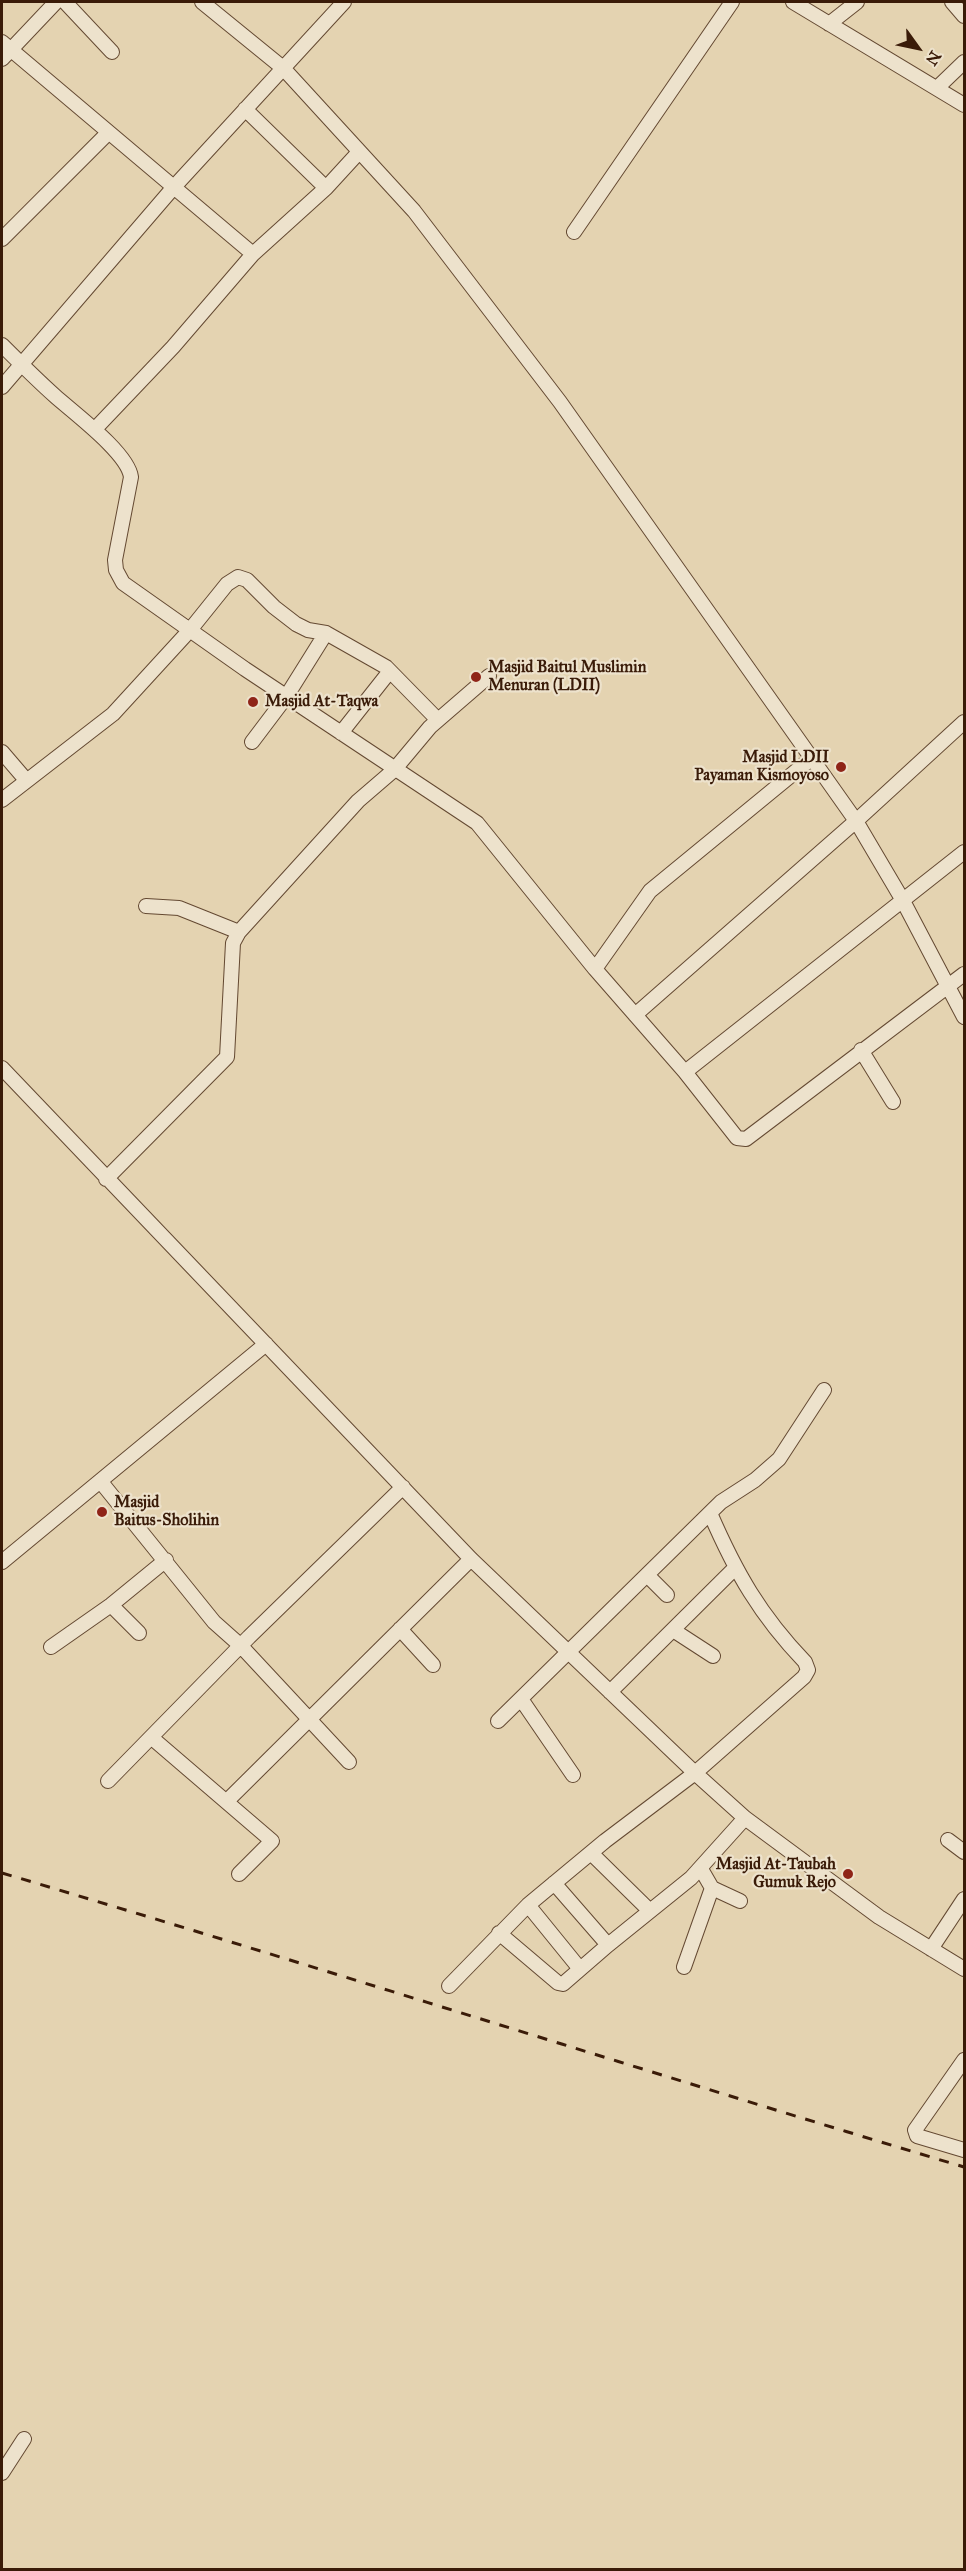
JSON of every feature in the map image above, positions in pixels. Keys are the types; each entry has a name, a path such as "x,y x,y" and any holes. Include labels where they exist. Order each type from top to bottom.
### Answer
{"street":[{"path":"56,2 5,50 254,254"},
{"path":"64,2 112,52"},
{"path":"202,2 283,68 425,223 560,402 676,567 742,656 856,821 902,899 964,1017"},
{"path":"2,387 172,188 344,2"},
{"path":"574,231 732,2"},
{"path":"793,2 964,105"},
{"path":"829,24 857,2"},
{"path":"952,2 964,16"},
{"path":"937,88 964,62"},
{"path":"245,109 326,188"},
{"path":"2,239 108,133"},
{"path":"95,429 174,347 254,254 326,188 359,152"},
{"path":"2,345 95,429 130,472 115,560 119,578 128,588 394,770 477,823 595,969 685,1072 734,1135 741,1140 746,1139 861,1050 950,987 964,974"},
{"path":"2,800 113,714 190,630 226,584 238,577 247,580 274,607 296,624 308,630 326,633 390,671 438,719"},
{"path":"252,741 286,697 326,633"},
{"path":"340,733 390,671"},
{"path":"106,1179 224,1062 229,1051 233,943 239,932 350,809 394,770 438,719 489,676"},
{"path":"635,1015 856,821 964,722"},
{"path":"2,752 26,780"},
{"path":"595,969 650,891 812,758"},
{"path":"685,1072 964,852"},
{"path":"146,906 179,908 239,932"},
{"path":"861,1050 893,1102"},
{"path":"2,1068 471,1558 695,1773 745,1818 879,1917 964,1969"},
{"path":"2,1562 266,1344"},
{"path":"498,1721 721,1502 755,1480 779,1459 824,1390"},
{"path":"101,1482 214,1622 241,1646 350,1762"},
{"path":"108,1781 403,1487"},
{"path":"449,1986 528,1905 695,1773 804,1677 808,1670 805,1662 768,1621 735,1568 710,1513"},
{"path":"227,1802 309,1717 471,1558"},
{"path":"51,1647 111,1605 166,1560"},
{"path":"610,1692 735,1568"},
{"path":"647,1575 667,1595"},
{"path":"111,1605 139,1633"},
{"path":"400,1629 433,1665"},
{"path":"673,1630 712,1656"},
{"path":"521,1699 573,1775"},
{"path":"152,1738 272,1841 239,1874"},
{"path":"499,1934 560,1984 701,1869 745,1818"},
{"path":"948,1840 964,1852"},
{"path":"591,1853 650,1911"},
{"path":"701,1869 712,1888 740,1901"},
{"path":"554,1883 608,1945"},
{"path":"684,1966 712,1888"},
{"path":"931,1949 964,1899"},
{"path":"528,1905 580,1969"},
{"path":"964,2061 915,2130 917,2136 964,2150"},
{"path":"2,2474 24,2439"}],"railway":[{"path":"2,1873 964,2167"}],"place":[{"name":"Masjid Baitul Muslimin Menuran (LDII)","path":"476,677"},
{"name":"Masjid At-Taqwa","path":"253,702"},
{"name":"Masjid LDII Payaman Kismoyoso","path":"841,767"},
{"name":"Masjid Baitus-Sholihin","path":"102,1512"},
{"name":"Masjid At-Taubah Gumuk Rejo","path":"848,1874"}]}
